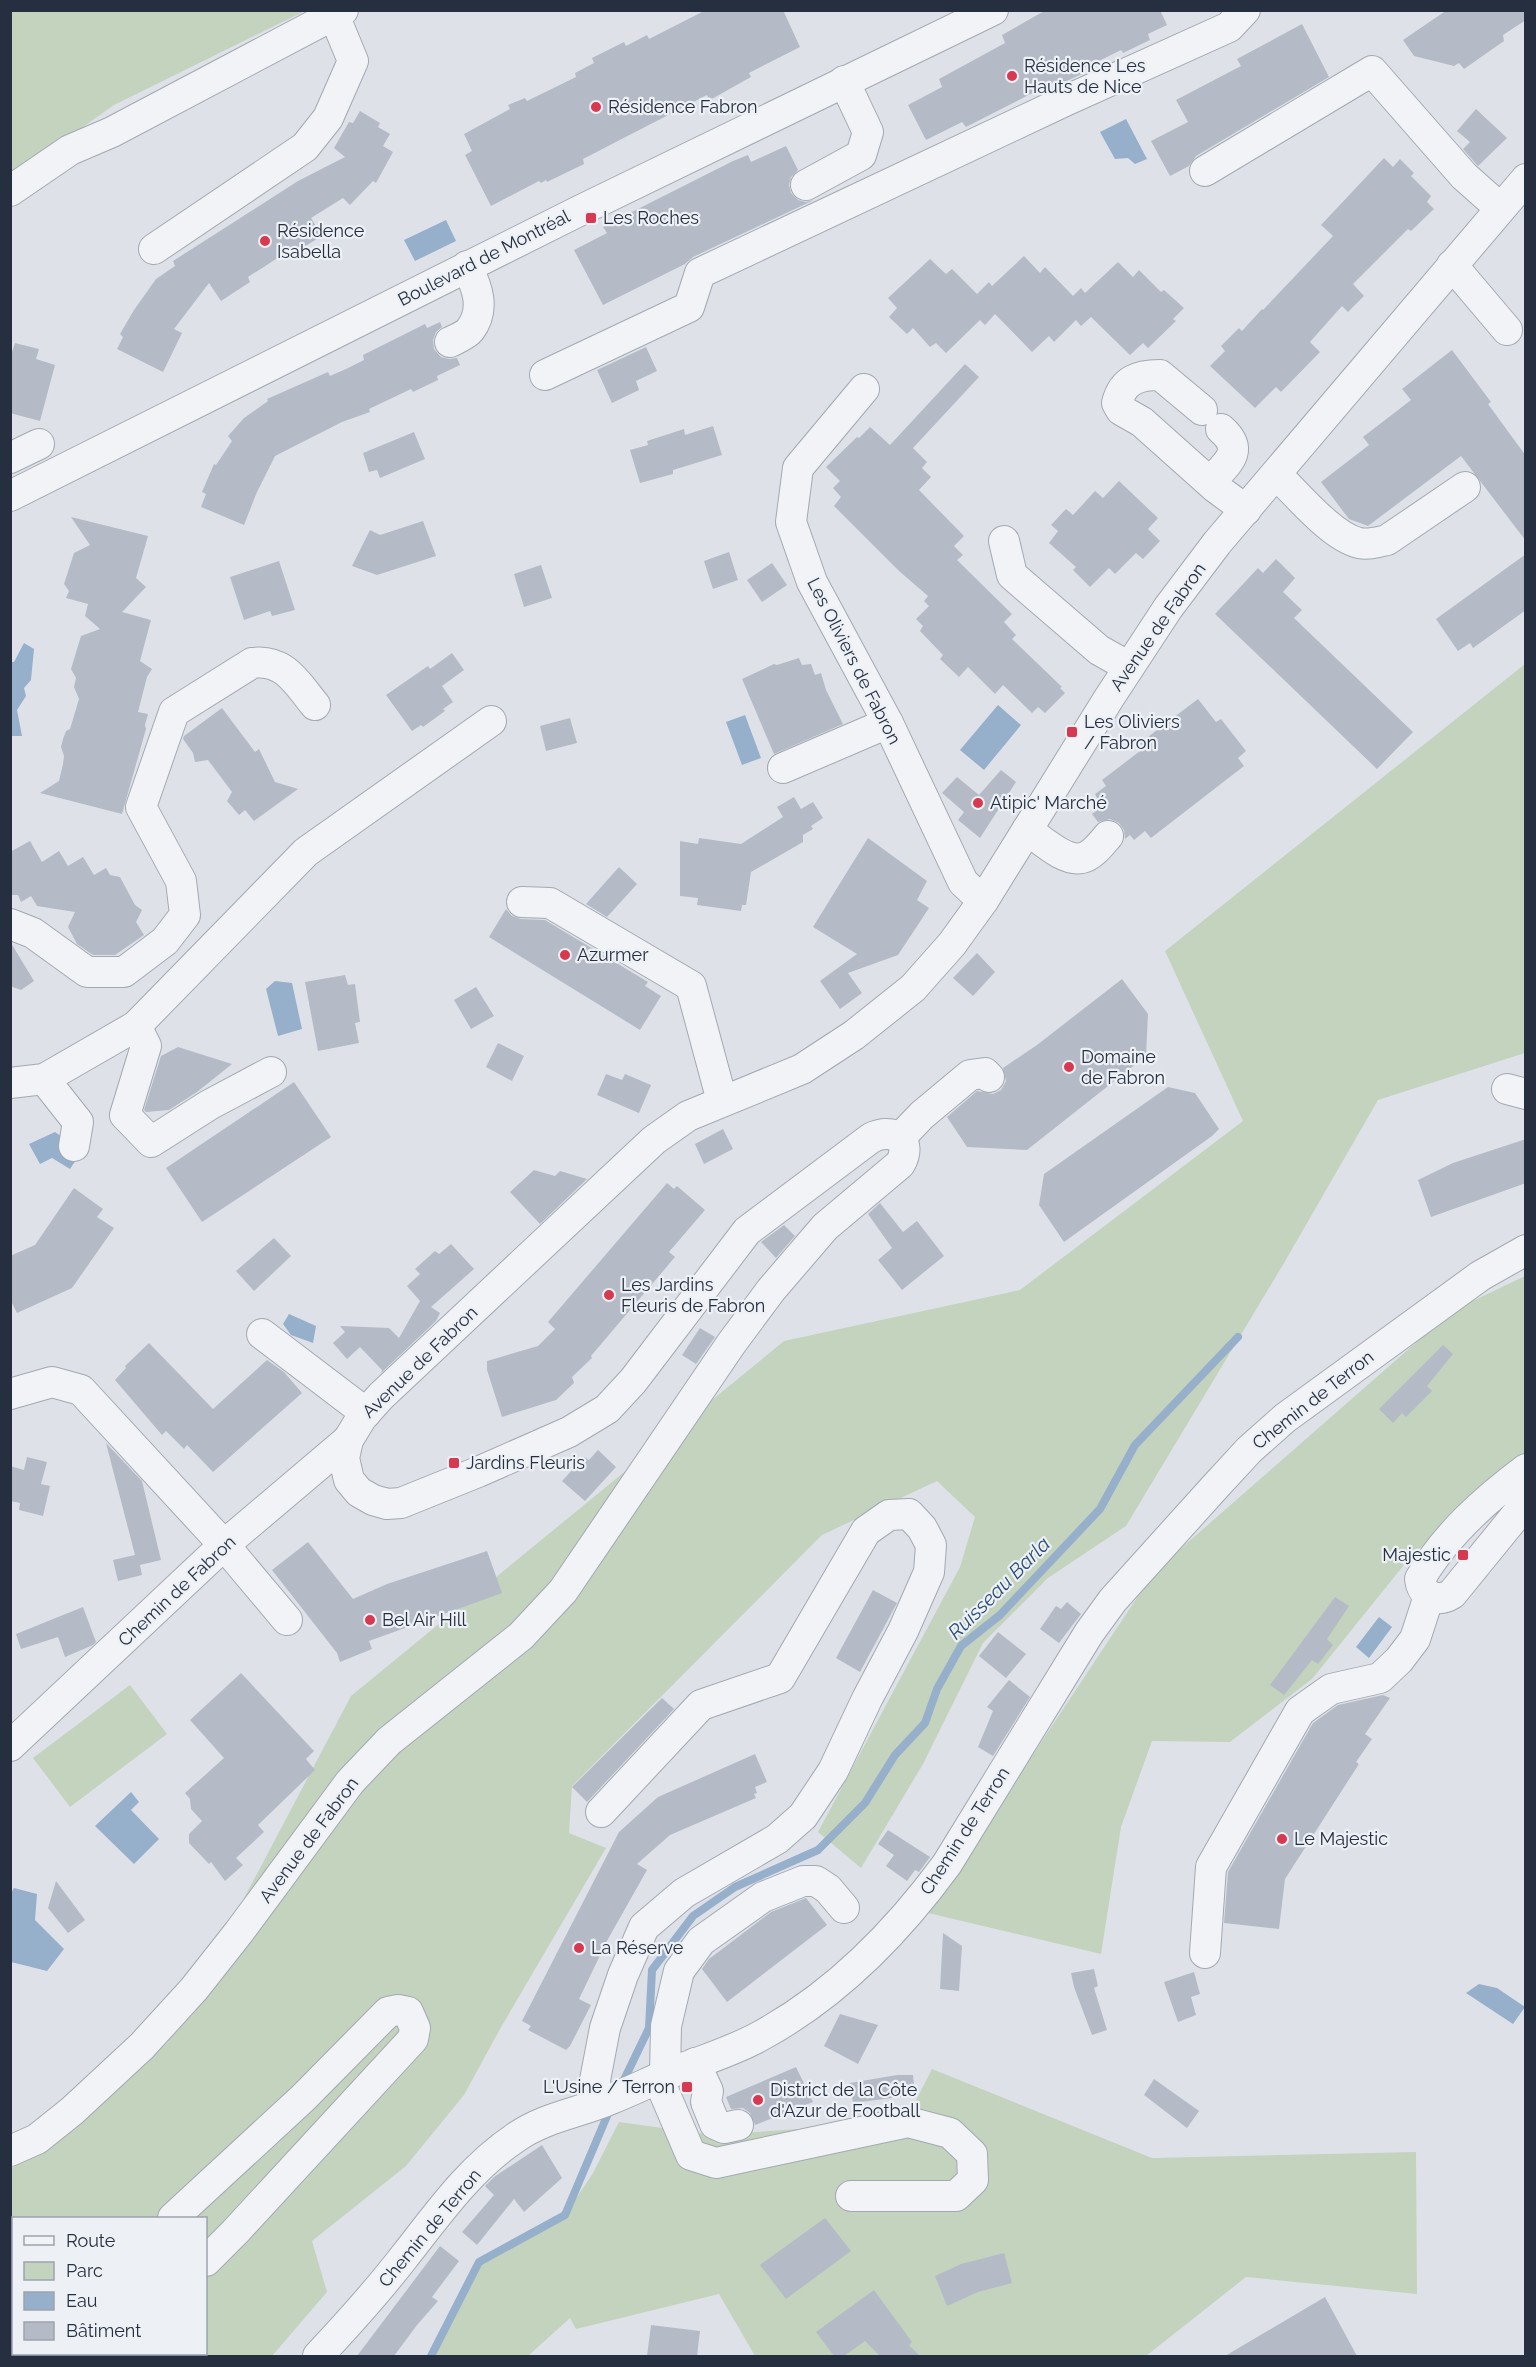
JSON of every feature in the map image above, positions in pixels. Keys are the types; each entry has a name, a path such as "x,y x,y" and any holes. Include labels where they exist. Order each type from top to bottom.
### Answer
{"street":[{"name":"Boulevard de Montréal","path":"10,496 467,266 993,10"},
{"path":"545,375 689,307 700,273 1065,101 1229,27 1245,10"},
{"path":"10,191 70,150 122,127 339,13 353,61 328,118 304,147 154,249"},
{"path":"1204,171 1372,70 1464,176 1500,208"},
{"path":"803,178 838,151 849,132 837,85"},
{"name":"Avenue de Fabron","path":"348,1440 366,1413 654,1140 688,1116 802,1069 854,1035 913,988 952,944 983,901 1168,608 1217,543 1526,179"},
{"path":"1452,265 1507,330"},
{"path":"450,342 470,331 480,307 476,284 467,266"},
{"path":"1210,482 1232,458 1231,438 1160,375 1137,377 1127,383 1120,392 1117,403 1121,410 1142,422 1210,482 1246,510"},
{"name":"Les Oliviers de Fabron","path":"864,389 798,468 791,522 812,582 888,723 963,882 983,901"},
{"path":"10,458 39,444"},
{"path":"1277,475 1333,529 1348,539 1373,544 1387,540 1465,488"},
{"path":"1004,541 1012,575 1099,650 1129,668"},
{"path":"10,924 33,933 87,972 124,972 165,941 185,915 181,881 141,807 174,712 252,663 266,661 286,670 315,705"},
{"path":"10,1083 44,1079 136,1026 306,852 491,721"},
{"path":"783,768 888,723"},
{"path":"1027,830 1059,852 1077,858 1087,856 1108,836"},
{"path":"522,902 550,903 691,986 722,1101"},
{"path":"136,1026 146,1046 125,1115 151,1143 209,1105 271,1072"},
{"path":"348,1440 344,1458 349,1480 359,1492 373,1500 387,1504 401,1503 569,1432 607,1409 633,1381 747,1231 871,1138 882,1132 900,1138 922,1115 970,1075 985,1073 989,1077"},
{"path":"44,1079 78,1122 74,1146"},
{"name":"Avenue de Fabron","path":"10,2151 37,2139 72,2111 142,2046 194,1989 350,1782 389,1742 521,1636 563,1591 730,1344 771,1290 825,1227 900,1164 906,1154 900,1138"},
{"name":"Chemin de Terron","path":"318,2356 366,2305 465,2181 488,2158 516,2137 544,2121 603,2102 760,2036 796,2014 861,1961 900,1922 947,1863 1089,1633 1113,1600 1249,1450 1285,1418 1418,1320 1480,1276 1526,1250"},
{"path":"262,1334 366,1413"},
{"path":"10,1394 52,1382 81,1390 224,1545 286,1620"},
{"name":"Chemin de Fabron","path":"10,1746 224,1545 348,1440"},
{"path":"1526,1469 1507,1483 1443,1545 1420,1579 1421,1588 1429,1596 1446,1598 1452,1594 1526,1503"},
{"path":"601,1812 701,1705 780,1678 866,1531 889,1515 909,1514 922,1528 931,1545 929,1572 903,1631 867,1699 834,1771 803,1816 777,1839 684,1893 644,1927 623,1975 605,2028 595,2080 603,2102"},
{"path":"1205,1953 1211,1867 1300,1711 1331,1689 1380,1678 1399,1660 1415,1639 1429,1596"},
{"path":"844,1908 816,1881 803,1881 763,1897 700,1941 678,1971 654,2080 692,2155 716,2163 908,2122 950,2133 972,2154 973,2180 956,2196 851,2196"},
{"path":"174,2217 303,2098 388,2012 398,2010 408,2012 415,2028 413,2039 207,2260"},
{"path":"695,2063 708,2091 706,2102 715,2124 724,2128 738,2125"}],"green space":[{"path":"11,11 305,11 114,105 11,178"},
{"path":"1525,664 1525,1053 1378,1100 1284,1263 1126,1526 1048,1578 983,1643 923,1764 861,1868 818,1832 960,1567 975,1517 937,1481 822,1535 572,1786 569,1833 606,1848 464,2095 406,2166 312,2241 327,2292 272,2356 11,2356 11,2169 168,2042 351,1696 784,1341 1020,1290 1243,1121 1165,951"},
{"path":"1525,1276 1525,1461 1412,1555 1312,1679 1230,1742 1152,1741 1121,1827 1101,1954 928,1913 1154,1572 1452,1311"},
{"path":"130,1685 167,1734 70,1807 33,1758"},
{"path":"932,2069 1152,2158 1416,2152 1417,2294 1246,2277 1146,2356 755,2356 719,2294 576,2329 570,2318 528,2356 431,2356 479,2262 565,2215 593,2173 619,2122 713,2135 800,2129 912,2108"}],"water":[{"path":"1126,119 1147,159 1135,164 1128,158 1115,159 1100,132"},
{"path":"446,220 456,241 415,261 404,240"},
{"path":"24,643 34,649 31,680 24,688 26,696 17,710 22,736 11,736 11,662 14,662"},
{"path":"998,705 1021,725 984,770 960,750"},
{"path":"745,715 761,758 742,765 726,722"},
{"path":"275,981 292,983 302,1029 278,1036 266,989"},
{"path":"55,1132 82,1151 70,1169 52,1158 40,1164 29,1144"},
{"path":"289,1314 316,1326 313,1343 291,1335 283,1324"},
{"path":"1379,1617 1392,1627 1369,1658 1356,1647"},
{"path":"131,1792 139,1802 131,1810 159,1839 134,1864 95,1826"},
{"path":"14,1888 37,1894 35,1920 64,1949 47,1971 11,1962 10,1895"},
{"path":"1479,1984 1497,1988 1525,2007 1513,2024 1466,1993"}],"building":[{"name":"Résidence Fabron","path":"706,10 783,10 800,47 749,73 751,77 710,100 707,95 583,159 584,164 547,182 546,180 541,183 539,181 491,206 465,155 472,151 464,134 510,109 508,105 525,98 527,101 576,77 575,73 594,63 592,58 624,42 626,46 647,35 649,39"},
{"name":"Résidence Les Hauts de Nice","path":"1046,10 1160,10 1167,25 1148,34 1150,40 1123,53 1121,50 1083,69 1084,73 1058,85 1056,81 966,127 962,122 926,140 908,105 942,87 939,79 1005,43 1002,35"},
{"path":"1447,10 1526,10 1526,20 1503,35 1504,41 1464,69 1459,63 1454,66 1414,56 1403,40"},
{"path":"1302,24 1329,77 1196,156 1189,166 1170,176 1151,141 1188,122 1176,100 1241,66 1237,59"},
{"path":"1476,109 1507,138 1478,166 1463,149 1470,142 1457,131"},
{"name":"Résidence Isabella","path":"360,111 380,123 378,127 390,134 383,146 393,152 376,183 373,181 350,205 343,198 311,218 322,236 292,254 290,250 248,277 250,282 221,301 209,283 174,329 182,333 163,372 117,349 123,337 120,334 134,310 156,279 175,266 173,261 298,181 345,157 334,148 349,122 353,123"},
{"path":"786,146 798,170 791,177 789,185 791,193 798,200 806,202 814,200 693,257 685,264 603,305 574,250 607,233 603,227 733,161 748,155 751,162"},
{"path":"1384,158 1393,167 1400,159 1414,173 1411,176 1431,196 1427,202 1434,209 1411,231 1408,229 1353,284 1364,296 1348,312 1342,306 1310,342 1320,352 1281,392 1276,387 1255,408 1210,366 1225,351 1221,346 1239,328 1242,331 1333,236 1321,225"},
{"path":"1024,256 1040,273 1045,267 1073,296 1081,288 1085,293 1118,262 1133,277 1139,270 1161,292 1164,290 1184,308 1173,319 1176,321 1148,348 1143,343 1130,355 1091,317 1081,326 1076,320 1054,342 1049,336 1032,352 995,314 985,325 980,320 946,353 936,343 930,347 913,328 907,334 889,317 897,308 888,298 930,259 946,274 952,269 977,294 989,282 992,286"},
{"path":"440,322 442,327 436,332 433,340 434,349 441,357 457,358 460,365 437,376 438,380 413,392 411,389 369,409 370,412 342,422 275,456 244,525 201,507 206,494 202,492 214,464 216,465 232,441 228,436 244,418 268,401 267,399 328,372 330,376 346,369 364,360 363,355 425,324 427,328"},
{"path":"15,343 39,349 36,359 55,365 40,421 10,413 10,358"},
{"path":"646,347 657,371 636,381 639,390 612,403 597,370"},
{"path":"1452,350 1491,402 1488,404 1526,456 1526,541 1461,456 1368,526 1349,519 1321,482 1369,445 1363,437 1411,400 1402,389"},
{"path":"965,364 979,377 913,448 927,462 922,468 931,477 919,490 964,536 954,546 963,555 957,560 1012,614 1004,622 1016,635 1012,639 1062,687 1060,688 1065,693 1045,713 1038,707 1032,713 1003,685 995,694 968,667 959,677 940,659 943,655 920,631 923,626 916,619 929,606 924,601 928,596 899,571 834,506 841,497 833,488 840,481 826,467 870,427 890,445"},
{"path":"713,426 722,455 673,470 673,474 640,483 630,450 648,445 647,441 684,429 685,435"},
{"path":"414,432 425,459 380,478 377,470 369,472 363,453"},
{"path":"1119,481 1158,518 1148,529 1160,541 1143,559 1136,553 1115,574 1109,568 1090,587 1073,570 1076,567 1049,543 1058,531 1051,525 1066,509 1073,515 1095,491 1103,498"},
{"path":"71,517 148,536 136,578 146,587 122,612 151,620 140,661 152,669 147,677 138,712 148,714 146,729 122,814 40,793 59,781 64,756 61,747 66,731 70,729 79,699 74,687 76,678 71,669 81,636 100,629 85,616 88,604 66,598 69,591 64,584 74,553 90,545"},
{"path":"423,521 436,556 377,575 352,566 370,530 380,535"},
{"path":"729,552 738,580 713,589 704,561"},
{"path":"1526,554 1526,610 1473,648 1470,643 1458,651 1436,619"},
{"path":"1276,559 1295,578 1283,592 1302,610 1294,618 1413,732 1377,769 1215,614 1258,568 1263,573"},
{"path":"279,561 295,610 272,616 270,611 244,620 230,577"},
{"path":"772,563 787,585 762,602 747,580"},
{"path":"541,565 552,598 524,607 514,574"},
{"path":"452,653 464,670 442,686 453,702 423,727 421,725 412,731 386,695 428,666 430,669"},
{"path":"799,658 802,665 811,664 815,675 821,673 826,690 843,724 774,754 742,679 774,664"},
{"path":"1198,699 1216,722 1221,719 1246,751 1238,758 1244,766 1151,838 1145,831 1134,840 1130,835 1125,839 1124,830 1119,823 1110,819 1098,822 1092,814 1097,810 1092,804 1098,800 1095,794 1106,786 1102,780 1144,748 1140,743"},
{"path":"222,708 255,752 259,749 275,782 298,789 254,821 245,810 239,815 227,801 232,792 208,760 195,762 193,753 183,739"},
{"path":"570,718 577,743 546,751 540,726"},
{"name":"Atipic' Marché","path":"1001,770 1016,782 980,838 958,820 964,812 942,793 957,777 979,795"},
{"path":"794,797 801,809 813,802 823,818 811,826 813,829 803,835 803,842 751,872 746,905 742,905 741,911 697,905 698,898 680,896 680,841 698,844 699,838 741,844 783,817 777,807"},
{"path":"868,838 927,881 917,900 929,908 898,955 848,973 862,993 840,1009 820,981 857,954 813,927"},
{"path":"30,841 42,862 59,851 68,866 83,857 94,875 106,868 110,875 120,877 135,905 142,910 136,922 144,935 115,955 93,955 77,944 68,927 75,912 37,906 31,896 21,902 18,895 10,895 10,852"},
{"path":"619,867 637,884 607,917 586,904"},
{"name":"Azurmer","path":"506,909 512,916 521,919 545,920 648,982 645,986 661,996 640,1030 489,937"},
{"path":"11,943 34,981 21,990 10,986"},
{"path":"977,953 995,972 973,996 953,978"},
{"path":"345,975 348,985 355,984 360,1022 355,1023 359,1043 318,1051 305,982"},
{"name":"Domaine de Fabron","path":"1122,979 1148,1014 1146,1056 1027,1150 967,1147 947,1117 977,1091 993,1094 1001,1090 1006,1081 1003,1068 1037,1045"},
{"path":"476,987 494,1016 471,1029 454,1000"},
{"path":"498,1043 524,1056 512,1081 486,1067"},
{"path":"178,1047 232,1064 197,1092 169,1110 146,1112 144,1110 161,1056"},
{"path":"606,1074 622,1080 625,1074 651,1085 639,1113 597,1095"},
{"path":"294,1082 331,1137 202,1222 166,1168"},
{"name":"Domaine de Fabron","path":"1168,1087 1195,1093 1219,1129 1064,1242 1039,1205 1044,1174"},
{"path":"723,1129 733,1149 704,1164 695,1144"},
{"path":"1526,1139 1526,1183 1431,1217 1418,1180 1453,1163"},
{"path":"534,1170 555,1176 560,1171 587,1179 540,1224 510,1192"},
{"name":"Les Jardins Fleuris de Fabron","path":"667,1183 674,1189 677,1186 705,1210 669,1252 675,1257 591,1356 592,1358 572,1377 574,1383 556,1400 502,1417 487,1370 487,1361 538,1346 555,1329 548,1322"},
{"path":"74,1188 103,1209 97,1217 114,1228 72,1288 17,1313 10,1299 10,1256 35,1245"},
{"path":"880,1203 903,1232 917,1221 944,1256 902,1290 878,1260 892,1248 868,1214"},
{"path":"784,1225 795,1236 776,1258 761,1242"},
{"path":"274,1238 291,1256 254,1291 236,1271"},
{"path":"451,1244 474,1269 431,1307 440,1313 436,1321 381,1373 382,1370 360,1347 347,1359 333,1343 345,1332 340,1326 389,1328 399,1338 420,1301 407,1286 420,1274 415,1269 435,1251 439,1254"},
{"path":"700,1328 715,1337 696,1364 682,1355"},
{"path":"149,1343 213,1409 267,1360 284,1372 302,1393 213,1472 187,1445 184,1449 166,1431 162,1435 115,1380 126,1368 125,1366"},
{"path":"1443,1345 1453,1354 1427,1386 1432,1391 1406,1417 1402,1413 1393,1423 1379,1409"},
{"path":"106,1443 142,1481 161,1560 140,1565 142,1575 118,1581 113,1560 135,1555"},
{"path":"598,1450 616,1467 585,1501 562,1481 584,1457 589,1460"},
{"path":"27,1457 47,1462 41,1484 50,1486 43,1516 19,1510 20,1503 10,1501 10,1466 24,1470"},
{"name":"Bel Air Hill","path":"308,1542 353,1599 387,1584 487,1551 502,1593 369,1641 372,1649 340,1662 337,1653 272,1570"},
{"path":"873,1590 897,1603 860,1672 836,1658"},
{"path":"1335,1597 1349,1606 1327,1639 1333,1645 1318,1664 1312,1660 1284,1695 1270,1685"},
{"path":"1067,1602 1081,1614 1059,1643 1040,1629 1056,1606 1061,1609"},
{"path":"83,1607 96,1642 93,1645 65,1657 58,1637 21,1649 16,1634"},
{"path":"998,1632 1026,1654 1006,1678 979,1656"},
{"path":"241,1673 314,1751 306,1759 315,1770 258,1825 264,1832 236,1858 243,1865 225,1881 211,1862 209,1864 189,1843 189,1834 202,1821 191,1809 190,1799 185,1793 224,1758 190,1720"},
{"path":"1009,1680 1030,1697 993,1756 978,1747 993,1711 987,1707"},
{"name":"Le Majestic","path":"1383,1695 1390,1698 1365,1734 1372,1739 1356,1762 1359,1764 1285,1879 1279,1929 1224,1923 1228,1872 1313,1723 1338,1705"},
{"path":"662,1698 674,1709 587,1802 572,1787"},
{"path":"755,1754 767,1782 755,1787 756,1798 670,1835 637,1864 647,1870 608,1939 579,1999 591,2005 570,2046 566,2050 528,2030 531,2026 522,2021 619,1832 658,1797"},
{"path":"888,1830 930,1857 919,1872 915,1870 907,1881 886,1866 894,1855 878,1844"},
{"path":"56,1881 85,1920 68,1933 48,1908"},
{"path":"806,1898 827,1925 727,2002 702,1969 709,1959 771,1912"},
{"path":"943,1933 962,1946 959,1991 940,1989"},
{"path":"1094,1969 1098,1986 1094,1988 1107,2030 1092,2035 1071,1973"},
{"path":"1194,1972 1200,1994 1191,1997 1196,2015 1178,2022 1164,1982"},
{"path":"840,2014 878,2025 858,2064 824,2046"},
{"path":"796,2067 813,2102 755,2125 750,2113 743,2108 731,2109 726,2097"},
{"path":"897,2075 913,2075 915,2095 853,2103 850,2083"},
{"path":"1154,2079 1199,2111 1187,2128 1144,2095"},
{"path":"542,2145 562,2178 524,2212 514,2199 477,2245 462,2232 494,2195 485,2186 494,2177"},
{"path":"825,2218 851,2251 786,2299 760,2265"},
{"path":"440,2246 459,2261 432,2297 438,2301 394,2356 357,2356"},
{"path":"1004,2253 1012,2283 978,2292 947,2306 935,2276 961,2264"},
{"path":"874,2290 912,2342 909,2345 920,2356 880,2356 865,2341 844,2356 834,2356 816,2332"},
{"path":"1325,2297 1357,2356 1225,2356"},
{"path":"651,2325 700,2331 697,2356 647,2356"}],"waterway":[{"name":"Ruisseau Barla","path":"622,2084 649,2028 652,1970 693,1916 735,1887 818,1850 865,1803 895,1755 925,1723 937,1689 961,1646 1000,1615 1100,1509 1135,1445 1238,1337"},
{"name":"Ruisseau Barla","path":"431,2356 479,2262 565,2215 610,2109"}],"place":[{"name":"Résidence Les Hauts de Nice","path":"1012,76"},
{"name":"Résidence Fabron","path":"596,107"},
{"name":"Les Roches","path":"591,218"},
{"name":"Résidence Isabella","path":"265,241"},
{"name":"Les Oliviers / Fabron","path":"1072,732"},
{"name":"Atipic' Marché","path":"978,803"},
{"name":"Azurmer","path":"565,955"},
{"name":"Domaine de Fabron","path":"1069,1067"},
{"name":"Les Jardins Fleuris de Fabron","path":"609,1295"},
{"name":"Jardins Fleuris","path":"454,1463"},
{"name":"Majestic","path":"1463,1555"},
{"name":"Bel Air Hill","path":"370,1620"},
{"name":"Le Majestic","path":"1282,1839"},
{"name":"La Réserve","path":"579,1948"},
{"name":"L'Usine / Terron","path":"687,2087"},
{"name":"District de la Côte d'Azur de Football","path":"758,2100"}]}
